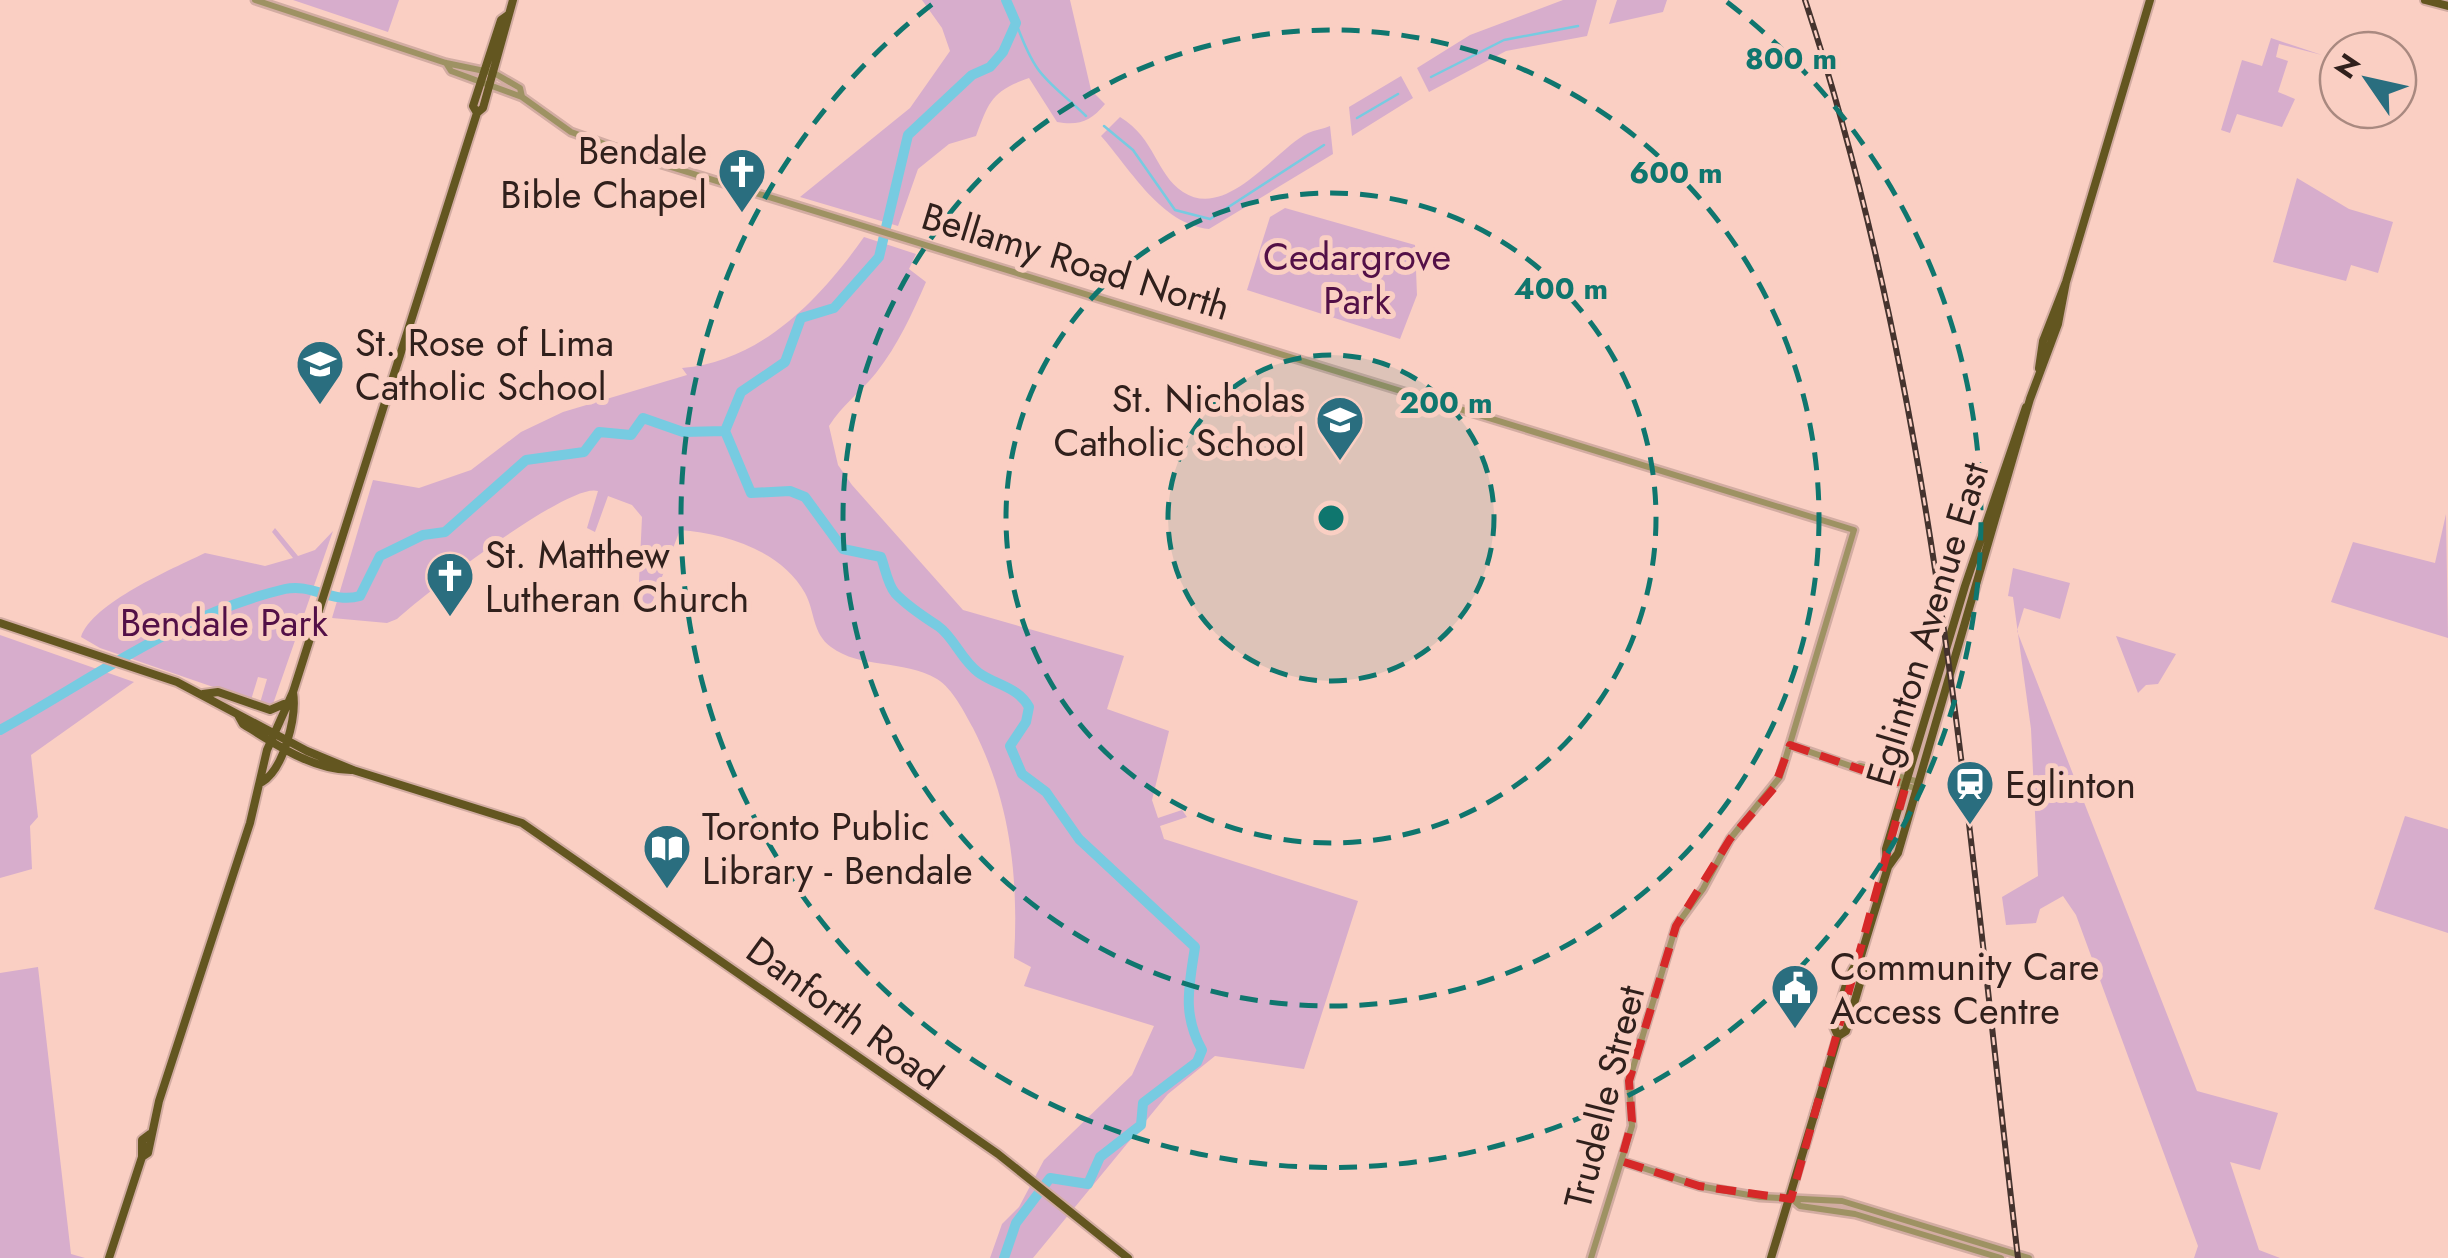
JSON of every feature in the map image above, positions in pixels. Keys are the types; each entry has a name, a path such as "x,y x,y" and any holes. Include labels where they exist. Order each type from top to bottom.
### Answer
{"main road":[{"path":"108,1258 142,1157 142,1140 150,1134 262,782 272,737 284,704 293,692 477,114 501,20 508,15 513,0"},
{"name":"Eglinton Avenue East","path":"1888,868 1886,849 1965,586 2058,324 2066,282 2150,0"},
{"path":"2425,0 2448,6"},
{"name":"Eglinton Avenue East","path":"1772,1258 1838,1036 1846,1031 1863,972 1860,959 1888,868 1898,853 2030,399"},
{"path":"0,623 203,694 218,692 270,710 284,704"},
{"path":"262,782 272,776 284,744 295,706 293,692"},
{"name":"Danforth Road","path":"203,694 284,744 522,823 998,1154 1128,1258"}],"street":[{"path":"255,0 488,76"},
{"name":"Bellamy Road North","path":"488,76 520,88 522,98 571,132 588,138 1854,530 1790,745"},
{"path":"1790,745 1918,785"},
{"name":"Trudelle Street","path":"1591,1258 1632,1122 1629,1081 1676,926 1709,880 1730,839 1774,788 1790,745"},
{"path":"1621,1161 1699,1186 1842,1201 2029,1258"},
{"path":"1791,1198 1800,1206 1855,1214 2001,1258"}],"highlighted area":[{"path":"1790,745 1906,785 1791,1199 1699,1186 1621,1161 1632,1121 1629,1081 1676,926 1730,839 1774,788"}],"green space":[{"path":"293,0 399,0 388,32"},
{"path":"922,0 1070,0 1091,90 1105,104 1084,121 1057,122 1029,78 1007,88 989,106 976,136 949,144 918,169 898,226 800,197 910,108 950,51 942,28"},
{"path":"1563,0 1597,0 1587,36 1506,51 1429,92 1417,68 1470,35"},
{"path":"1617,0 1667,0 1663,12 1609,24"},
{"path":"2271,38 2318,54 2279,44 2276,57 2288,61 2278,92 2295,99 2282,127 2237,114 2230,133 2221,130 2242,60 2262,66"},
{"path":"1401,76 1413,98 1352,136 1349,107"},
{"path":"1120,117 1141,135 1174,184 1200,198 1217,197 1233,190 1295,141 1330,126 1333,154 1209,229 1192,225 1162,206 1101,136"},
{"path":"2297,178 2349,209 2393,222 2378,273 2351,265 2346,281 2273,262"},
{"name":"Cedargrove Park","path":"1285,208 1415,245 1417,295 1400,339 1247,290 1270,217"},
{"path":"864,237 916,254 909,269 926,282 884,362 829,426 838,465 852,485 963,610 1124,656 1107,709 1169,731 1152,800 1158,818 1182,810 1187,817 1160,826 1164,839 1358,901 1304,1069 1215,1056 1168,1094 1033,1258 990,1258 1002,1224 1019,1207 1044,1160 1132,1075 1154,1026 1024,986 1031,967 1014,958 1015,898 1004,811 986,755 958,701 943,683 924,673 855,658 831,647 817,629 805,593 795,578 767,555 715,535 680,530 650,608 638,603 642,517 632,505 608,496 595,532 587,528 598,491 558,503 529,521 435,587 397,619 387,623 332,618 373,480 419,488 471,470 521,432 563,412 687,375 682,368 738,354 763,340 808,304"},
{"path":"2446,514 2448,638 2331,602 2353,542 2435,563"},
{"name":"Bendale Park","path":"275,528 298,556 315,550 333,531 273,704 260,703 267,679 258,677 251,700 100,648 81,637 88,624 116,600 205,553 265,566 293,558 272,532"},
{"path":"2013,568 2070,583 2060,619 2024,608 2017,630 2013,597 2008,596"},
{"path":"2018,633 2197,1091 2278,1113 2260,1170 2230,1162 2259,1250 2280,1258 2194,1258 2198,1246 2076,915 2063,896 2040,909 2036,923 2006,925 2002,897 2038,876 2031,729"},
{"path":"0,635 134,682 31,755 38,817 30,826 32,869 0,878"},
{"path":"2116,636 2176,654 2158,684 2146,685 2138,693"},
{"path":"2405,816 2448,829 2448,933 2374,909"},
{"path":"38,967 71,1254 85,1258 0,1258 0,973"}],"waterway":[{"path":"725,431 741,392 785,362 801,318 834,308 879,257 908,135 972,75 990,67 1003,52 1016,23 1006,0"},
{"path":"1016,23 1037,67 1086,116"},
{"path":"1431,77 1504,40 1578,26"},
{"path":"1357,118 1398,94"},
{"path":"1104,126 1133,150 1175,210 1210,219 1324,145"},
{"path":"0,730 138,649 246,600 295,588 340,597 360,596 380,556 423,535 445,532 526,460 584,452 599,432 631,435 643,418 683,432 725,431"},
{"path":"725,431 751,493 790,491 805,497 843,549 881,557 895,593 944,631 979,673 1024,700 1029,707 1026,722 1010,746 1022,774 1046,792 1079,839 1195,947 1189,1012 1202,1050 1197,1062 1143,1103 1141,1125 1100,1157 1088,1184 1050,1178 1016,1223 1004,1258"}],"railway":[{"path":"1805,0 1851,153 1888,308 1918,465 1964,782 2018,1258"}],"place":[{"name":"Bendale Bible Chapel","path":"742,214"},
{"name":"St. Rose of Lima Catholic School","path":"320,406"},
{"name":"St. Nicholas Catholic School","path":"1340,462"},
{"name":"St. Matthew Lutheran Church","path":"450,618"},
{"name":"Eglinton","path":"1970,826"},
{"name":"Toronto Public Library - Bendale","path":"667,890"},
{"name":"Community Care Access Centre","path":"1795,1030"}]}
